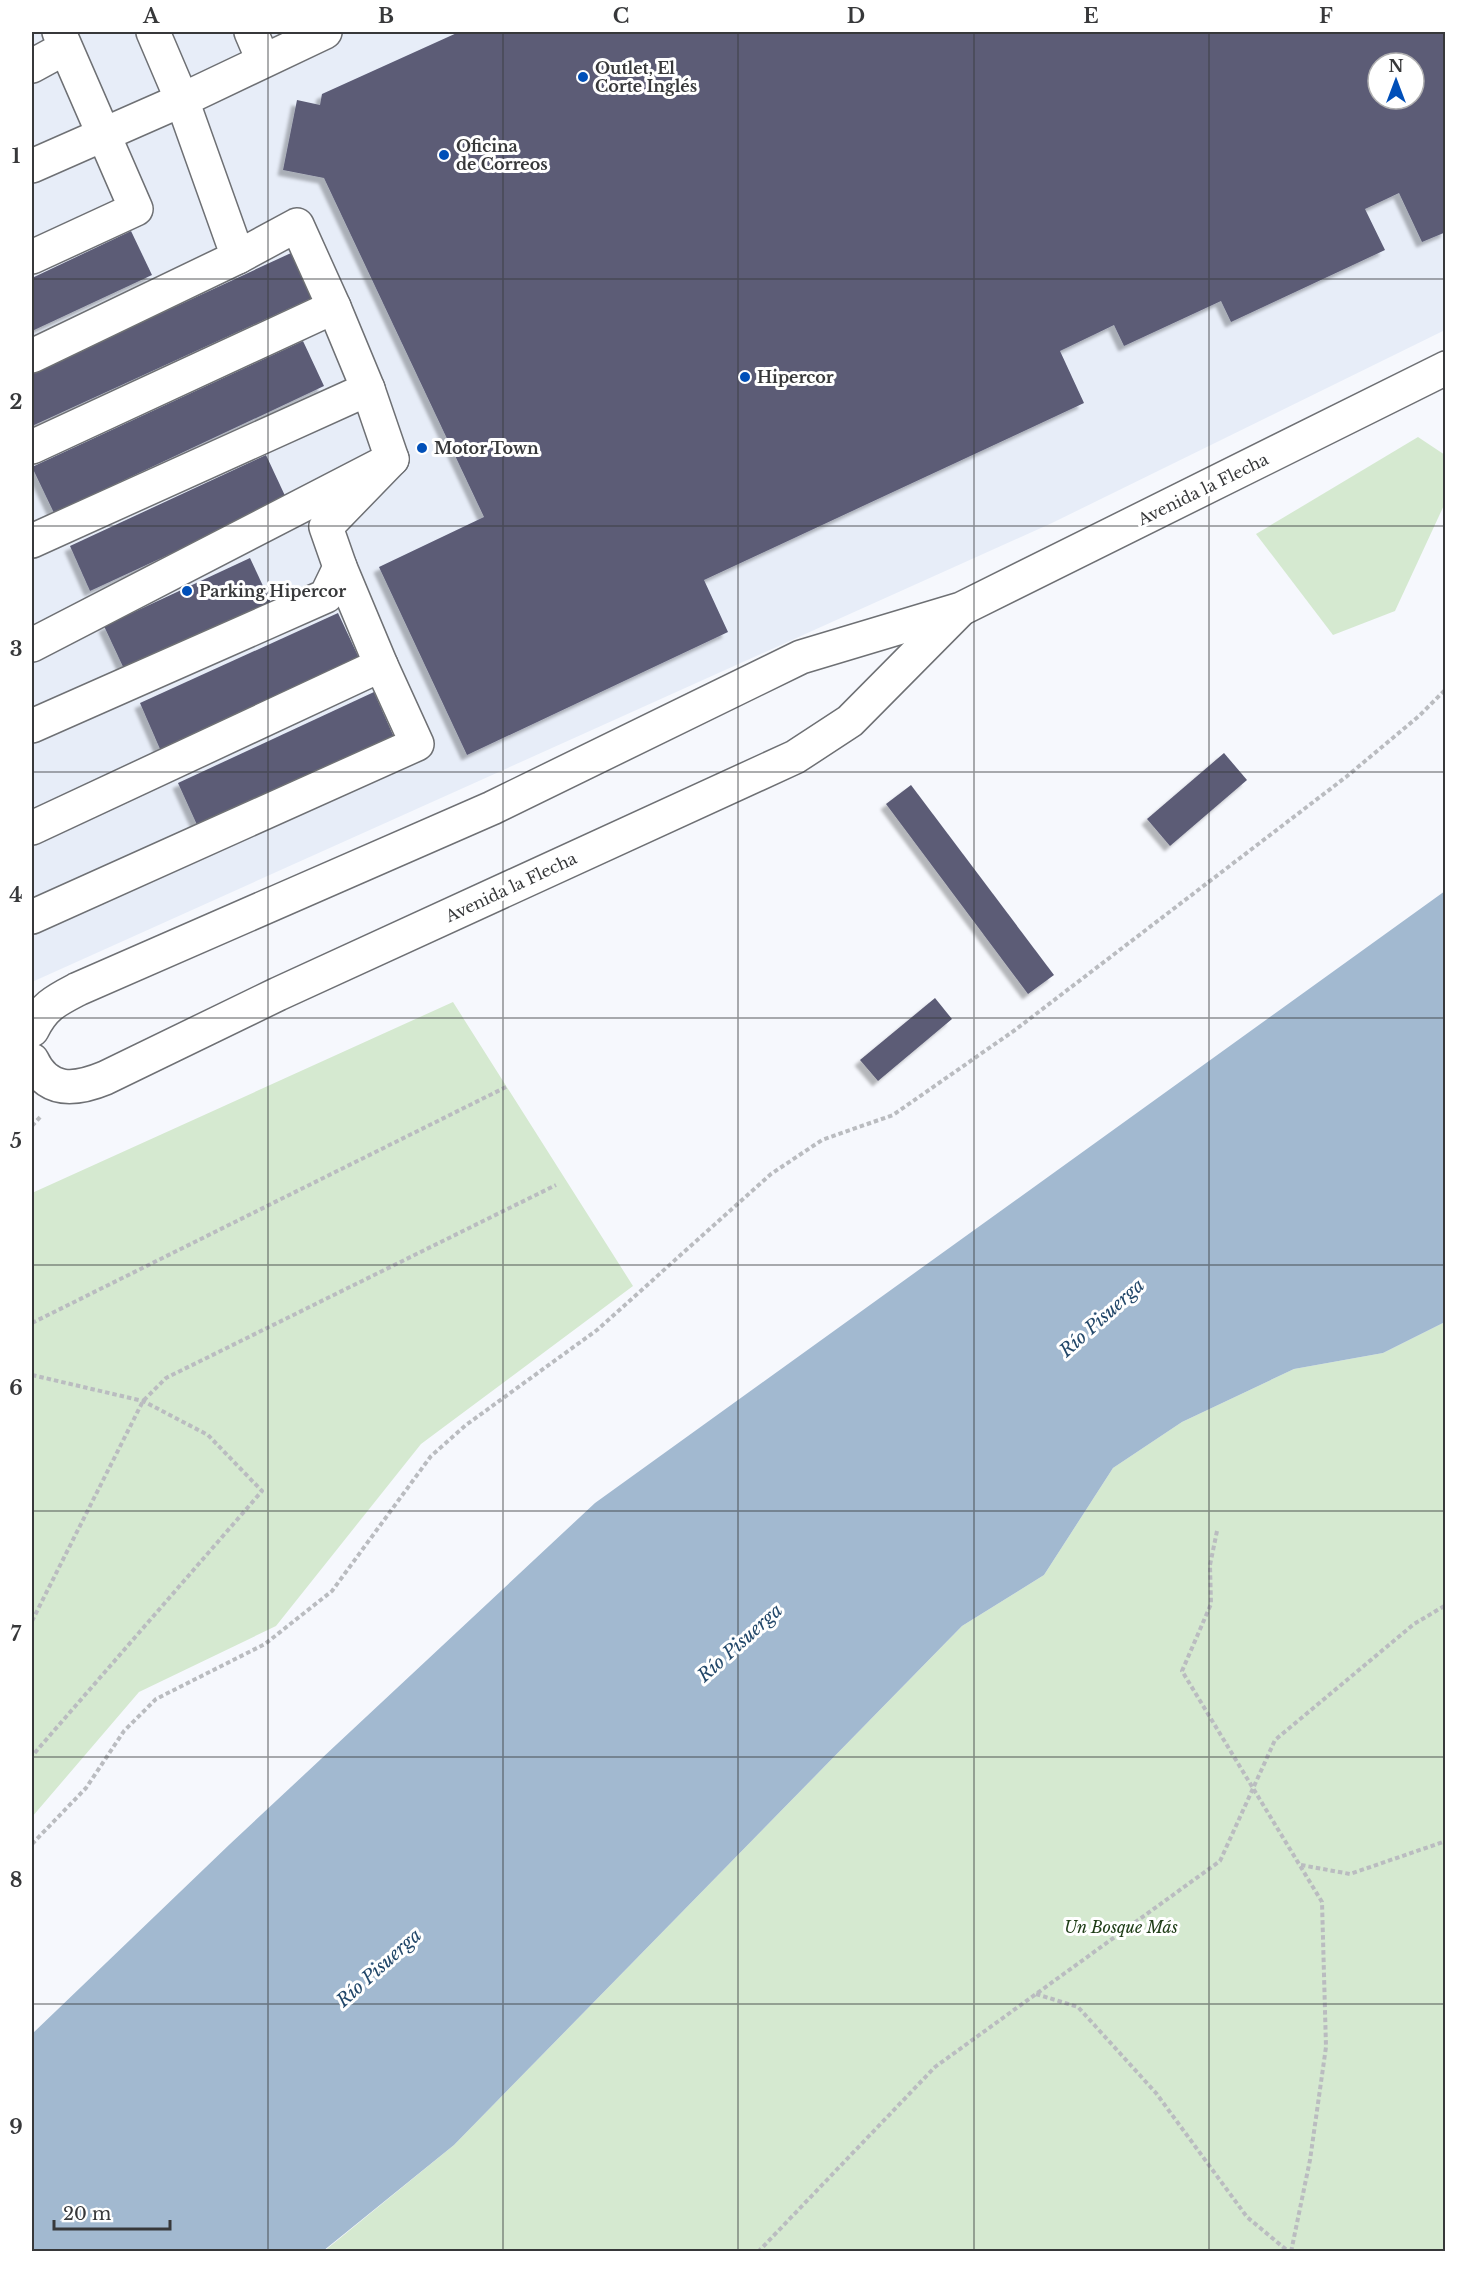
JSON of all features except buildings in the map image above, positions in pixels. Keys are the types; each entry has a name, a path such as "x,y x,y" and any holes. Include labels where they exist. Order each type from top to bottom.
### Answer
{"lane":[{"path":"153,32 182,100 238,257"},
{"path":"32,166 182,100 257,46 325,32"},
{"path":"32,66 62,40 136,209 32,257"},
{"path":"32,356 238,257 297,225 368,389 392,459"},
{"path":"32,447 334,307"},
{"name":"Avenida la Flecha","path":"32,1030 40,1013 52,1003 78,989 492,808 801,657 962,609 1446,368"},
{"path":"32,541 368,389"},
{"path":"32,917 417,744 381,665 340,567 326,527 392,459"},
{"path":"32,645 392,459"},
{"path":"32,726 326,596 340,567"},
{"name":"Avenida la Flecha","path":"32,1060 36,1070 49,1081 67,1089 95,1082 278,994 795,757 850,721 962,609"},
{"path":"32,828 381,665"}],"path":[{"path":"32,1844 86,1788 124,1731 156,1699 265,1644 332,1591 431,1456 466,1425 597,1329 771,1174 822,1140 893,1115 1015,1030 1346,777 1419,716 1446,689"},
{"path":"32,1323 506,1087"},
{"path":"32,1621 143,1401 166,1378 556,1185"},
{"path":"32,1375 143,1401 208,1435 262,1491 32,1756"},
{"path":"1036,1994 1078,2007 1156,2093 1247,2217 1290,2252 1310,2160 1326,2047 1322,1902 1182,1671 1210,1604 1210,1565 1217,1531"},
{"path":"758,2252 935,2067 1220,1862 1275,1740 1414,1624 1446,1605"},
{"path":"1300,1865 1350,1874 1446,1841"}],"shaded area":[{"path":"32,32 1445,32 1445,330 1052,523 32,982"}],"green space":[{"path":"1418,437 1445,455 1445,503 1395,611 1333,635 1256,534"},
{"path":"453,1002 633,1286 421,1444 276,1626 139,1692 32,1817 32,1193"},
{"name":"Un Bosque Más","path":"1445,1322 1445,2251 323,2252 454,2145 962,1626 1044,1575 1113,1468 1182,1422 1294,1369 1383,1353"}],"water":[{"name":"Río Pisuerga","path":"1445,891 1445,1322 1383,1353 1294,1369 1182,1422 1113,1468 1044,1575 962,1626 454,2145 323,2251 32,2251 32,2034 230,1844 595,1503"}],"place":[{"name":"Outlet, El Corte Inglés","path":"583,77"},
{"name":"Oficina de Correos","path":"444,155"},
{"name":"Hipercor","path":"745,377"},
{"name":"Motor Town","path":"422,448"},
{"name":"Parking Hipercor","path":"187,591"}]}
